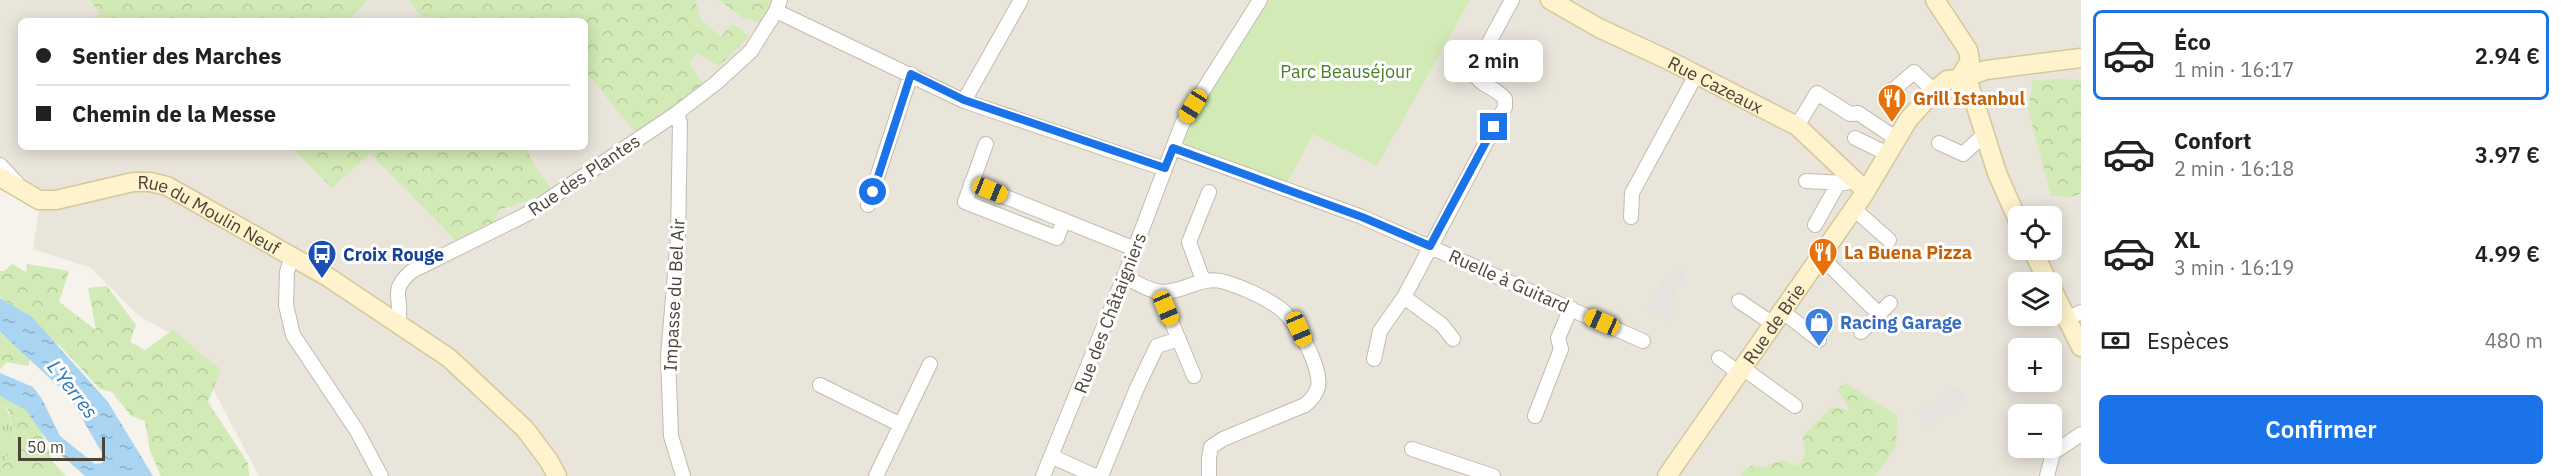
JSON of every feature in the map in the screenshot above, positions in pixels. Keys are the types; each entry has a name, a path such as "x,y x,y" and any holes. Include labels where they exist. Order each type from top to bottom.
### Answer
{"street":[{"path":"964,100 1021,0"},
{"name":"Rue des Châtaigniers","path":"1043,476 1053,457 1182,124 1260,0"},
{"path":"1374,359 1380,331 1404,297 1505,107 1505,99 1500,93 1479,82 1473,72 1512,0"},
{"name":"Rue Cazeaux","path":"1550,0 1599,28 1797,126 1852,185"},
{"path":"1938,1 1968,50 1971,61 1960,79"},
{"path":"778,6 964,100 1165,168"},
{"name":"Rue des Plantes","path":"398,323 400,315 397,294 400,281 412,271 527,214 677,113 752,51 778,6"},
{"path":"1960,79 1990,70 2081,58"},
{"path":"1893,90 1914,72 1934,91"},
{"path":"868,205 911,74"},
{"path":"1631,217 1632,193 1696,75"},
{"path":"1960,79 1969,84 1997,173 2012,206"},
{"name":"Rue de Brie","path":"1893,146 1908,120 1934,91 1944,82 1960,79"},
{"name":"Rue de Brie","path":"1667,476 1854,209 1852,185 1960,79"},
{"path":"1797,126 1817,93 1850,114 1858,113 1893,146"},
{"name":"Impasse du Bel Air","path":"677,113 680,123 678,237 668,357 671,436 683,476"},
{"path":"1939,144 1963,154 1985,134"},
{"path":"1855,138 1893,146"},
{"path":"986,144 965,202 1057,238 1064,220"},
{"name":"Ruelle à Guitard","path":"1173,148 1362,217 1643,341"},
{"path":"0,165 28,194"},
{"name":"Rue du Moulin Neuf","path":"0,177 39,200 56,200 133,182 150,182 167,186 292,256 449,358 525,429 549,461 556,476"},
{"path":"1806,181 1852,185"},
{"path":"971,183 1135,249"},
{"path":"1815,225 1852,185"},
{"path":"1203,280 1189,242 1209,192"},
{"path":"1854,209 1889,240"},
{"path":"292,256 287,272 286,305 293,335 357,431 381,476"},
{"path":"1821,257 1879,314"},
{"path":"1124,277 1159,292 1178,290 1203,280 1226,282 1279,308 1299,329 1318,376 1318,387 1314,397 1305,405 1223,439 1211,447 1208,476"},
{"path":"1159,292 1194,376"},
{"path":"1404,297 1442,324 1453,339"},
{"path":"1739,301 1819,340"},
{"path":"2062,301 2074,316 2081,347"},
{"path":"1862,332 1890,303"},
{"path":"1535,416 1561,349 1558,338 1571,308"},
{"path":"1101,476 1157,346 1179,339"},
{"path":"1719,358 1795,406"},
{"path":"876,476 930,364"},
{"path":"820,385 901,424"},
{"path":"2047,476 2054,453 2081,434"},
{"path":"1412,449 1493,476"},
{"path":"1053,457 1095,476"}],"shaded area":[{"path":"0,0 2081,0 2081,476 259,476 189,344 139,316 91,268 33,249 39,212 0,188"},
{"path":"1677,268 1687,275 1669,305 1678,310 1671,322 1646,307 1662,280 1668,283"},
{"path":"1956,386 1966,399 1929,428 1918,414"}],"green space":[{"path":"90,0 368,0 351,18 95,18 100,13"},
{"path":"409,0 695,0 701,20 721,37 732,23 749,36 719,66 697,53 689,63 704,85 641,129 634,131 588,75 588,18 423,18"},
{"path":"719,0 774,0 761,23 742,17"},
{"name":"Parc Beauséjour","path":"1269,0 1470,0 1377,166 1313,134 1287,183 1181,145 1188,129"},
{"path":"2033,80 2081,80 2081,193 2070,198 2051,195 2028,109"},
{"path":"294,150 527,150 552,189 524,202 498,210 494,225 455,240 370,153 332,188"},
{"path":"12,264 26,272 27,264 69,271 59,302 96,330 88,288 107,286 136,325 130,342 145,350 173,330 221,369 208,402 248,463 249,476 161,476 150,451 145,421 131,416 112,392 100,389 62,348 0,297 0,271 4,271"},
{"path":"0,333 31,357 28,366 7,362 0,369"},
{"path":"1846,383 1897,416 1896,447 1875,476 1743,476 1740,474 1750,466 1764,467 1781,460 1797,466 1805,456 1803,436 1832,407 1850,410 1837,389"},
{"path":"0,386 21,399 40,428 53,462 66,476 4,476 2,466 16,441 8,409 0,405"},
{"path":"0,405 7,409 16,441 2,466 4,476 0,476"}],"water":[{"name":"L'Yerres","path":"0,298 32,317 108,402 153,476 85,476 52,447 26,410 0,396 0,373 33,387 42,399 60,436 95,464 102,463 105,458 69,396 0,332"}],"place":[{"name":"Grill Istanbul","path":"1892,124"},
{"name":"La Buena Pizza","path":"1823,278"},
{"name":"Croix Rouge","path":"322,280"},
{"name":"Racing Garage","path":"1819,348"}],"route":[{"path":"873,192 911,74 964,100 1165,168 1173,148 1362,217 1430,246 1494,127"}]}
